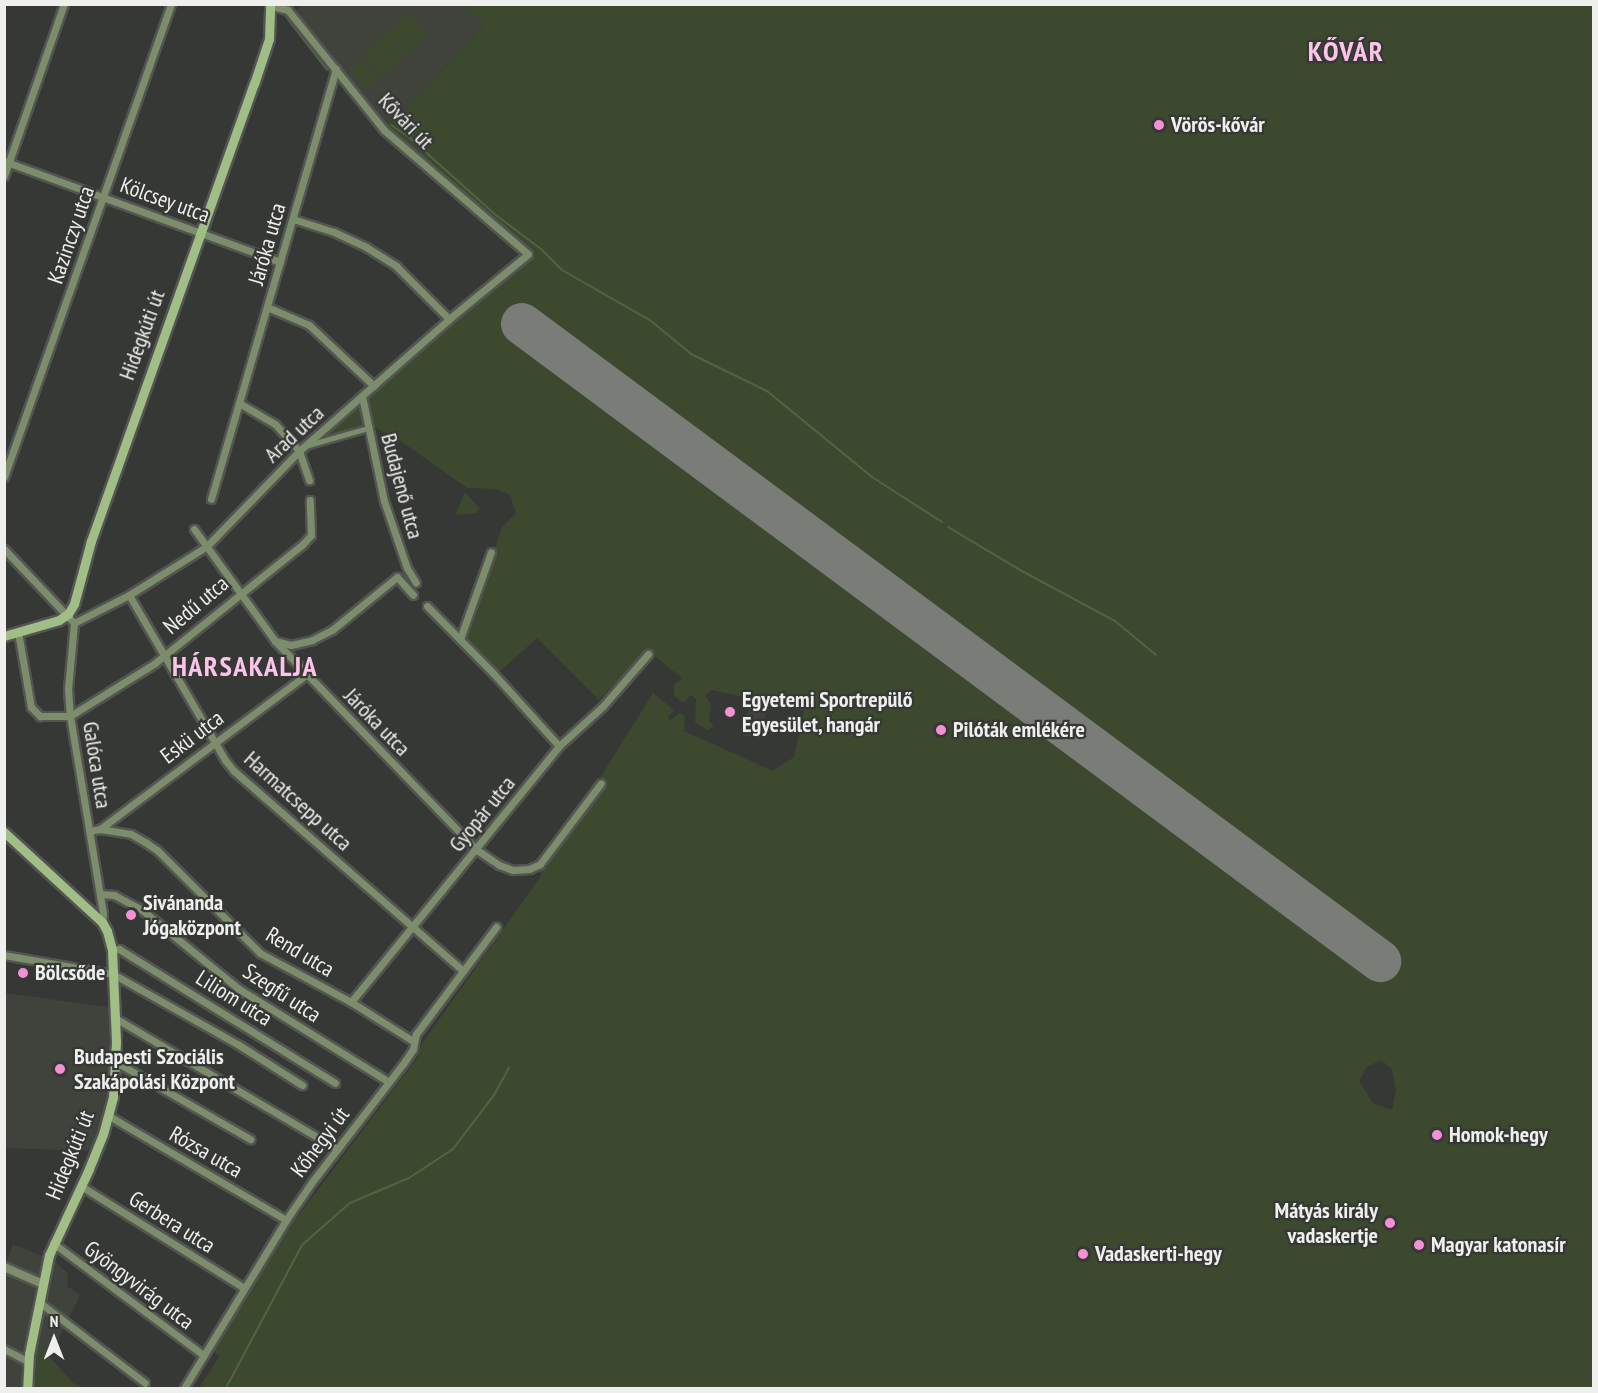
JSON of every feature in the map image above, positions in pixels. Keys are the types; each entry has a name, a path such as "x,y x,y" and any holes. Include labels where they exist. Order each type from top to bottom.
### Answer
{"main road":[{"name":"Hidegkúti út","path":"68,614 74,604 91,541 269,39 270,5"},
{"path":"4,636 49,624 68,614"},
{"name":"Hidegkúti út","path":"4,832 102,922 112,950 115,1018 116,1062 108,1116 81,1186 53,1243 28,1361 27,1389"}],"street":[{"path":"4,176 64,4"},
{"name":"Kazinczy utca","path":"4,477 171,4"},
{"name":"Kővári út","path":"270,5 290,7 384,130 528,254"},
{"name":"Járóka utca","path":"211,499 336,69"},
{"name":"Kölcsey utca","path":"7,162 280,262"},
{"path":"293,219 334,232 366,247 396,266 449,318"},
{"name":"Arad utca","path":"74,623 129,595 207,546 299,451 449,318 528,254"},
{"path":"267,307 309,325 374,386"},
{"name":"Budajenő utca","path":"362,396 384,501 407,568 416,583"},
{"path":"239,403 275,424 299,451 309,480"},
{"path":"308,445 368,428"},
{"name":"Nedű utca","path":"70,716 165,655 239,593 302,545 311,535 310,500"},
{"name":"Járóka utca","path":"195,529 275,641 477,850 499,865 513,870 528,869 540,864 601,783"},
{"path":"4,549 68,614 74,623"},
{"path":"460,639 491,552"},
{"path":"275,641 291,645 312,640 332,630 397,577 413,595"},
{"name":"Harmatcsepp utca","path":"129,595 214,742 234,771 463,971"},
{"path":"427,606 559,746"},
{"name":"Galóca utca","path":"74,623 68,689 70,716 100,894 102,922"},
{"path":"18,632 30,707 40,716 70,716"},
{"name":"Gyopár utca","path":"351,1002 477,850 559,746 603,706 648,654"},
{"name":"Eskü utca","path":"100,829 306,675"},
{"name":"Rend utca","path":"89,831 100,829 131,834 156,849 260,953 351,1002 413,1041"},
{"name":"Szegfű utca","path":"100,894 114,895 142,910 240,988 389,1082"},
{"name":"Kőhegyi út","path":"184,1389 286,1220 412,1051 413,1041 496,927"},
{"name":"Liliom utca","path":"112,950 119,949 335,1083"},
{"path":"4,955 113,974 239,1045 302,1085"},
{"path":"115,1018 337,1149"},
{"path":"116,1062 250,1139"},
{"name":"Rózsa utca","path":"108,1116 286,1220"},
{"name":"Gerbera utca","path":"81,1186 244,1288"},
{"name":"Gyöngyvirág utca","path":"53,1243 203,1355"},
{"path":"4,1267 43,1284"},
{"path":"39,1302 145,1383"},
{"path":"4,1349 28,1361"}],"shaded area":[{"path":"301,4 465,5 484,26 404,111 384,126 296,12"},
{"path":"750,703 768,707 760,739 743,735"},
{"name":"Budapesti Szociális Szakápolási Központ","path":"5,993 114,1008 116,1062 97,1151 5,1148"},
{"path":"13,1244 56,1262 68,1274 67,1286 80,1295 55,1347 48,1356 37,1344 34,1388 5,1388 4,1269"}],"green space":[{"path":"465,5 1593,5 1593,1388 199,1388 219,1357 213,1350 292,1224 418,1057 421,1045 541,876 539,863 598,781 653,693 674,710 668,717 670,720 679,713 685,716 684,731 773,771 794,757 804,711 712,690 705,695 711,705 709,721 714,726 707,730 695,722 696,699 692,695 685,702 680,701 674,695 674,685 682,678 647,650 599,700 537,638 498,673 463,639 502,527 516,513 510,495 496,489 467,488 402,442 372,426 365,397 532,254 384,126 404,111 484,26","holes":["1381,1060 1392,1069 1396,1090 1392,1110 1373,1103 1359,1081 1367,1067"]},
{"path":"408,12 429,34 406,56 385,34"},
{"path":"384,35 404,57 382,77 362,55"},
{"path":"361,59 379,79 367,90 349,70"},
{"path":"357,407 363,416 363,424 359,428 320,439"},
{"path":"465,492 479,508 477,513 455,515"},
{"path":"37,1343 73,1383 83,1388 34,1388 33,1367"}],"waterway":[{"path":"286,17 327,70"},
{"path":"391,125 410,138 497,216 541,249 562,270 651,321 691,354 767,391 872,477 942,522"},
{"path":"948,527 1020,570 1115,621 1156,655"},
{"path":"226,1388 302,1245 350,1203 409,1178 453,1149 494,1095 509,1068"}],"runway":[{"path":"522,324 1380,961"}],"place":[{"name":"Vörös-kővár","path":"1159,125"},
{"name":"Egyetemi Sportrepülő Egyesület, hangár","path":"730,712"},
{"name":"Pilóták emlékére","path":"941,730"},
{"name":"Sivánanda Jógaközpont","path":"131,915"},
{"name":"Bölcsőde","path":"23,973"},
{"name":"Budapesti Szociális Szakápolási Központ","path":"60,1069"},
{"name":"Homok-hegy","path":"1437,1135"},
{"name":"Mátyás király vadaskertje","path":"1390,1223"},
{"name":"Magyar katonasír","path":"1419,1245"},
{"name":"Vadaskerti-hegy","path":"1083,1254"}],"district":[{"name":"KŐVÁR","path":"1346,51"},
{"name":"HÁRSAKALJA","path":"245,666"}]}
